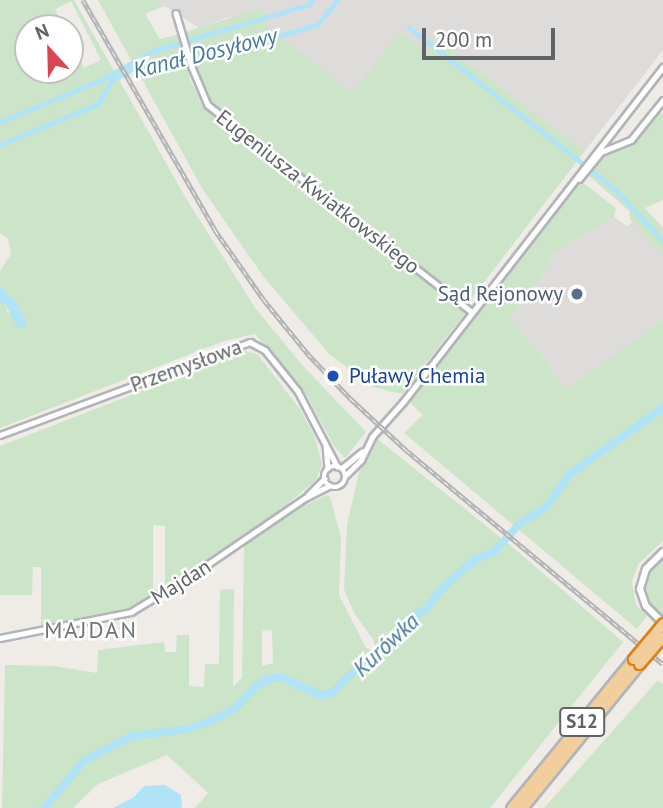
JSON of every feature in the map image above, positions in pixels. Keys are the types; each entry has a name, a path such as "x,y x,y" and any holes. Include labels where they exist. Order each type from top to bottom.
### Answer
{"highway":[{"name":"S12","path":"511,808 522,804 636,662 663,623"},
{"name":"S12","path":"636,662 663,636"}],"street":[{"name":"Eugeniusza Kwiatkowskiego","path":"176,13 202,96 216,112 472,312"},
{"path":"363,451 361,460 346,475 342,485 329,486 324,478 328,469 349,465 363,451 663,68"},
{"path":"591,161 601,152 631,140 663,100"},
{"path":"608,138 613,148"},
{"name":"Przemysłowa","path":"0,435 250,342 265,350 298,391 339,467"},
{"name":"Przemysłowa","path":"326,444 328,469"},
{"path":"339,467 346,475"},
{"name":"Majdan","path":"305,498 324,478"},
{"name":"Majdan","path":"0,638 131,612 192,576 305,498 329,486"},
{"path":"663,552 646,569 640,589 646,606 663,623"}],"shaded area":[{"path":"156,0 663,0 663,50 585,151 438,39 427,53 400,32 352,94 267,26 229,17 199,28"},
{"path":"614,217 627,226 633,222 663,255 663,320 565,391 539,352 510,319 547,269 554,253"}],"green space":[{"path":"0,0 74,0 82,14 78,14 71,1 55,9 57,14 14,14 14,84 84,84 84,68 101,60 84,27 84,18 187,200 256,309 304,367 366,432 345,458 334,446 307,396 255,334 224,341 0,428 0,302 6,305 8,314 15,301 0,286 0,271 11,254 8,239 0,233"},
{"path":"98,0 156,0 164,6 145,14 160,39 180,34 190,79 203,106 467,311 402,394 373,387 329,354 263,276 203,190"},
{"path":"261,8 267,26 352,93 400,32 427,52 438,39 585,151 468,303 223,115 207,99 186,32"},
{"path":"660,111 663,115 663,200 645,208 663,228 663,255 630,219 629,211 587,174 604,153 629,146 636,141"},
{"path":"583,183 616,208 614,217 554,253 547,269 510,319 539,352 565,390 663,320 663,541 638,564 632,582 636,605 647,616 637,629 404,433 423,415 407,400 414,389 577,184"},
{"path":"245,351 257,354 300,409 315,437 322,464 316,480 266,522 165,589 165,526 153,525 153,596 130,610 41,628 41,567 33,567 32,595 0,595 0,446"},
{"path":"376,438 509,544 623,642 490,808 195,808 208,793 167,755 98,784 73,808 2,808 5,665 54,666 97,673 98,650 164,642 165,652 176,652 177,635 189,635 189,686 204,687 205,664 219,664 220,590 234,589 233,687 242,678 244,544 289,513 327,495 330,497 341,537 339,595 366,648 375,650 374,641 354,613 344,589 347,525 360,468","holes":["272,630 273,663 262,666 262,631"]},
{"path":"663,557 662,615 649,603 645,583 651,570"},
{"path":"658,680 663,684 663,808 544,808"}],"water":[{"path":"0,286 15,301 27,323 24,327 20,328 15,324 6,305 0,302"},
{"path":"165,785 181,795 182,808 113,808 134,797 144,786"}],"waterway":[{"path":"0,122 101,80 155,50 308,5 312,0"},
{"name":"Kanał Dosyłowy","path":"0,145 98,104 112,80 139,65 160,70 317,25 337,0"},
{"name":"Kanał Dosyłowy","path":"409,27 616,190 663,241"},
{"name":"Kurówka","path":"44,808 84,761 132,736 188,729 215,719 233,710 256,686 268,679 281,677 320,695 332,693 354,671 393,645 406,621 427,608 443,587 476,559 494,552 518,525 546,507 570,474 663,408"}],"railway":[{"path":"83,0 215,230 264,300 308,354 406,450 663,664"}],"place":[{"name":"Sąd Rejonowy","path":"577,294"},
{"name":"Puławy Chemia","path":"333,376"}],"district":[{"name":"MAJDAN","path":"91,630"}]}
